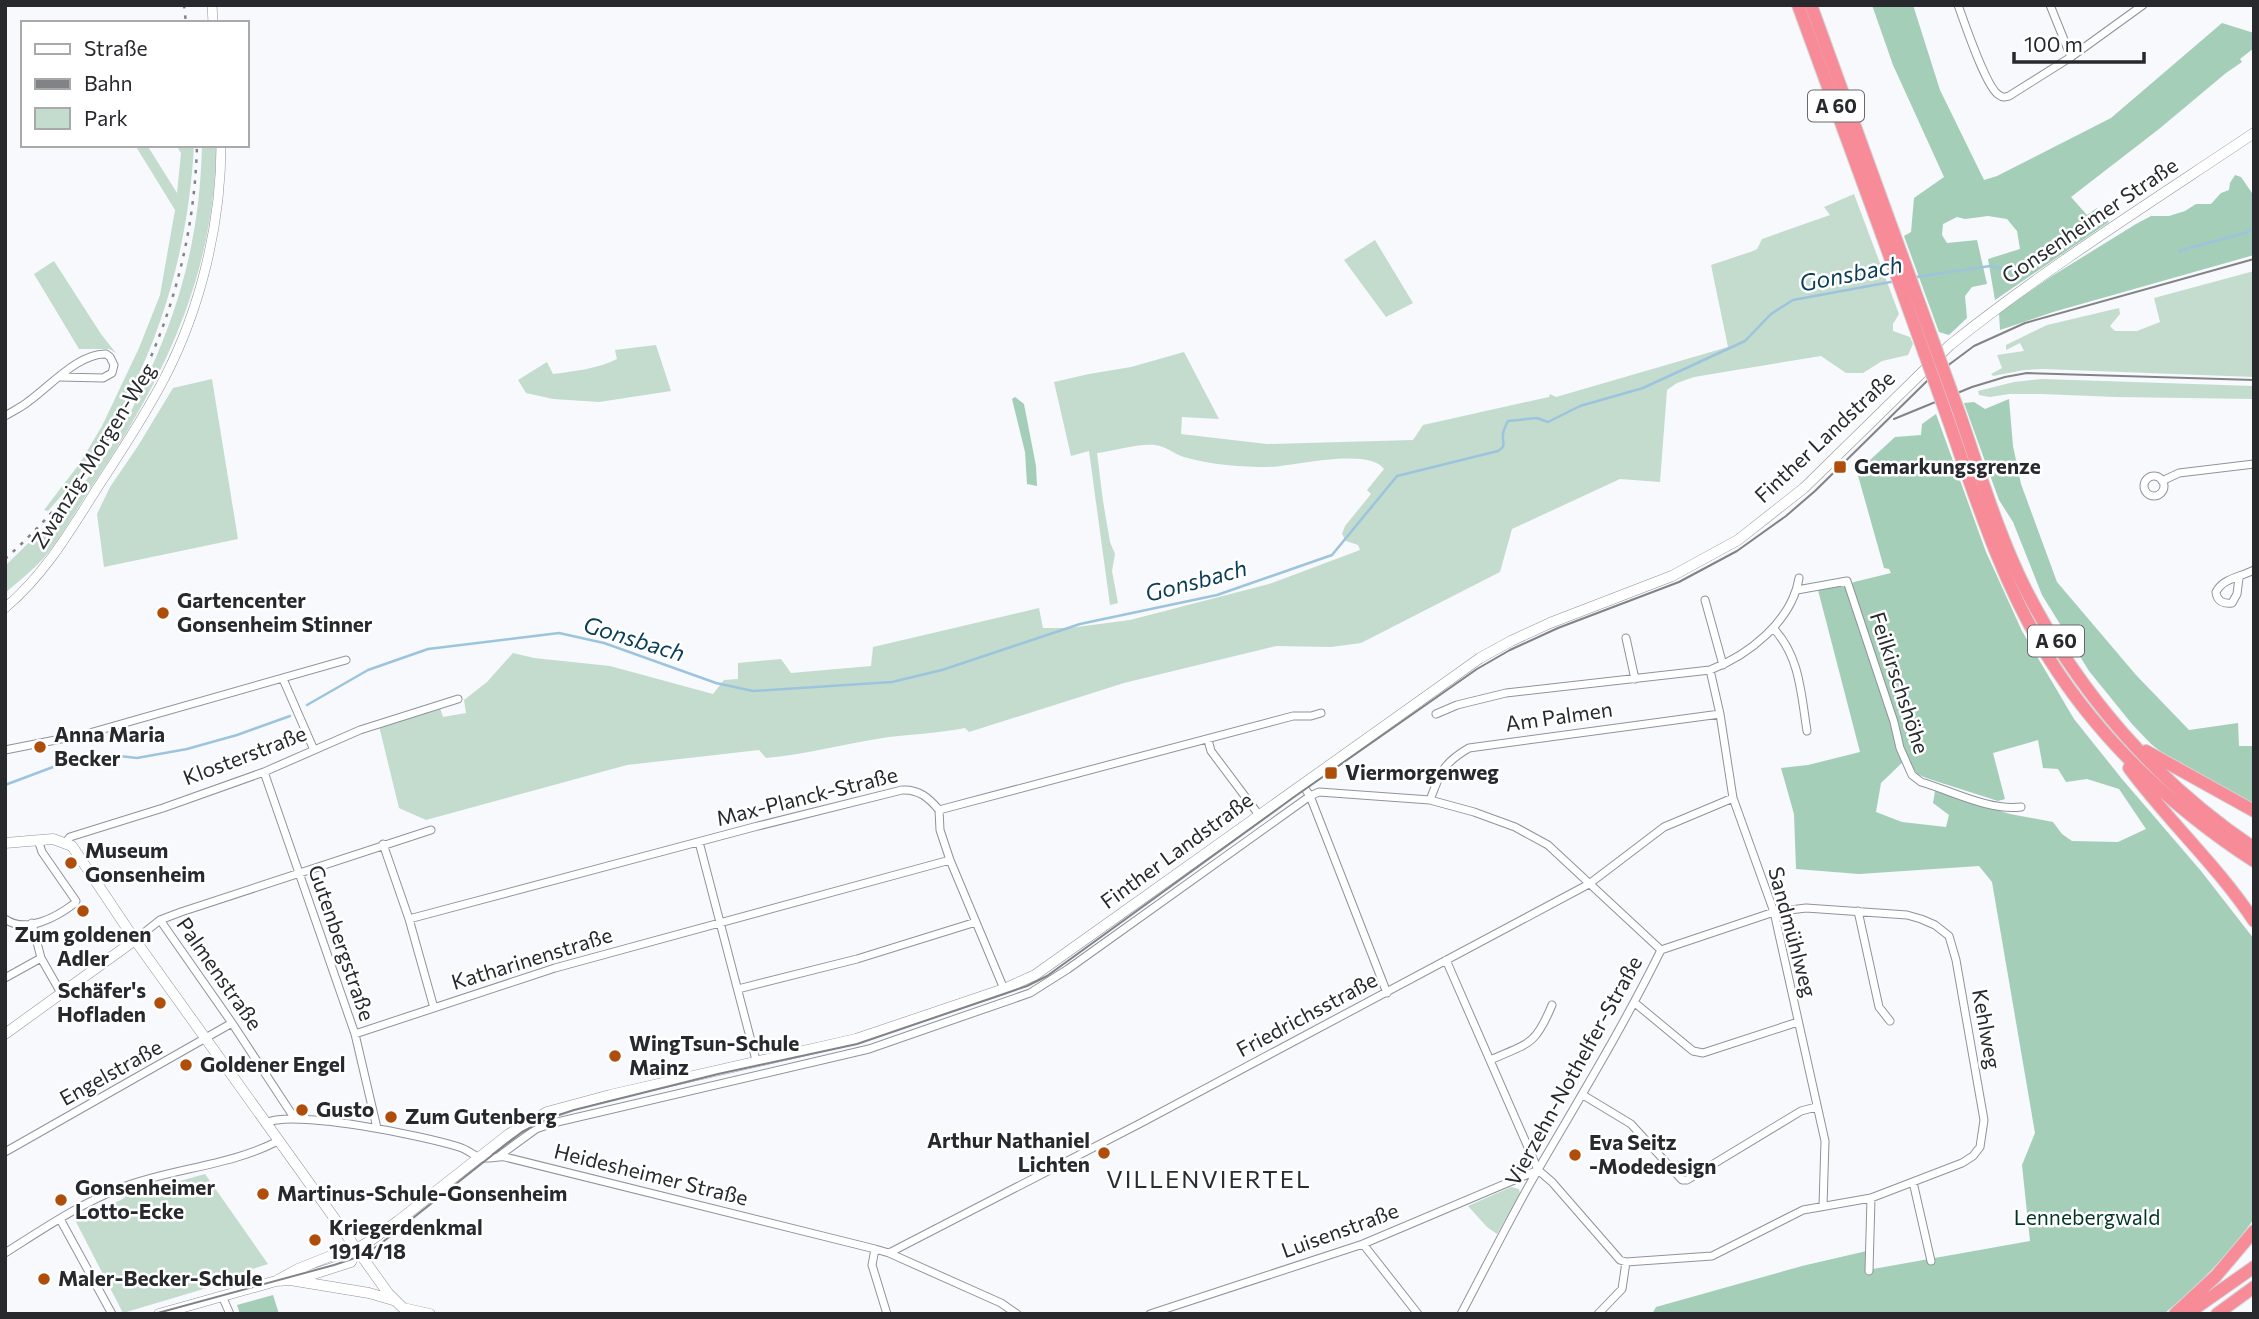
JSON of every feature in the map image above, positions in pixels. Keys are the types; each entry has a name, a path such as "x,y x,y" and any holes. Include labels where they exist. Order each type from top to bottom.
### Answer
{"highway":[{"name":"A 60","path":"1798,5 1887,233 1954,417 2026,590 2085,686 2123,734 2183,794 2254,848"},
{"name":"A 60","path":"1811,5 1887,233"},
{"name":"A 60","path":"1954,417 1993,542 2018,601 2049,659 2103,730 2171,799 2210,831 2254,861"},
{"path":"2103,730 2131,771 2222,876 2254,921"},
{"path":"2123,734 2172,767 2254,811"},
{"path":"2175,1314 2216,1276 2254,1231"},
{"path":"2187,1314 2254,1267"},
{"path":"2217,1314 2254,1287"}],"main road":[{"name":"Gonsenheimer Straße","path":"1950,345 2038,279 2254,133"},
{"name":"Finther Landstraße","path":"356,1249 398,1221 519,1127 547,1112 756,1060 856,1039 1004,989 1035,975 1447,680 1501,647 1550,623 1663,580 1738,540 1804,488 1950,345"},
{"name":"Klosterstraße","path":"5,843 53,839 66,842"},
{"path":"66,842 76,852 135,940 394,1301 404,1311 430,1314"},
{"path":"5,1034 135,940"},
{"path":"276,1281 343,1251 356,1249"},
{"path":"295,1280 351,1262 356,1249"},
{"path":"295,1280 298,1269"},
{"path":"159,1314 276,1281 295,1280 369,1293 394,1301"}],"street":[{"path":"1958,5 1980,64 1995,93 2000,96 2010,96 2071,57 2143,5"},
{"path":"2050,5 2071,57"},
{"name":"Zwanzig-Morgen-Weg","path":"5,608 34,581 57,551 143,417 172,363 194,307 209,250 217,200 220,147"},
{"path":"5,416 27,403 75,365 95,355 106,354 113,360 114,370 109,376 60,377"},
{"path":"2162,481 2179,473 2254,464"},
{"path":"2239,578 2254,570"},
{"path":"1436,714 1457,705 1506,693 1710,670 1750,649 1773,628 1792,602 1799,578"},
{"name":"Feilkirschshöhe","path":"1797,590 1847,580 1894,722 1900,748 1912,775 1921,782 1993,806 2021,807"},
{"path":"1705,600 1723,665"},
{"path":"1773,628 1786,642 1798,675 1807,731"},
{"path":"1626,638 1635,679"},
{"path":"5,750 86,734 346,660"},
{"name":"Sandmühlweg","path":"1710,670 1733,798 1774,912 1826,1147 1823,1206"},
{"path":"283,679 314,750"},
{"name":"Klosterstraße","path":"66,842 70,837 264,772 360,730 458,699"},
{"path":"1004,989 950,860 940,830 939,810 1293,716 1321,713"},
{"name":"Am Palmen","path":"1430,800 1440,773 1453,757 1469,748 1720,714"},
{"path":"1208,740 1211,751 1259,815"},
{"name":"Gutenbergstraße","path":"264,772 355,1034 377,1128"},
{"path":"1302,784 1310,796 1387,993"},
{"name":"Max-Planck-Straße","path":"409,919 902,790 912,790 927,797 939,810"},
{"path":"1310,796 1319,792 1430,800 1515,827 1548,845 1661,950"},
{"name":"Finther Landstraße","path":"499,1156 536,1129 553,1123 869,1049 1030,993 1077,963 1310,796"},
{"name":"Friedrichsstraße","path":"889,1253 1387,993 1589,884 1664,827 1733,798"},
{"path":"135,940 160,920 431,830"},
{"path":"5,919 15,925 49,919 76,901 42,852 38,841"},
{"path":"699,842 756,1060"},
{"path":"383,845 409,919 434,1008"},
{"name":"Katharinenstraße","path":"355,1034 555,968 950,860"},
{"name":"Kehlweg","path":"1626,1262 1712,1256 1803,1210 1871,1198 1962,1163 1980,1147 1984,1120 1956,960 1948,936 1935,925 1907,915 1806,908 1774,912"},
{"path":"1858,911 1879,1007 1890,1021"},
{"name":"Vierzehn-Nothelfer-Straße","path":"1461,1314 1661,950 1774,912"},
{"name":"Palmenstraße","path":"160,920 295,1119"},
{"path":"738,989 858,959 976,922"},
{"path":"32,923 41,958 61,993"},
{"path":"5,978 41,958"},
{"path":"1446,960 1538,1170 1552,1182 1620,1260 1626,1262 1622,1289 1598,1314"},
{"path":"1634,1003 1693,1051 1703,1053 1798,1022"},
{"path":"1490,1060 1536,1038 1552,1005"},
{"name":"Engelstraße","path":"5,1152 232,1023"},
{"path":"1583,1095 1631,1125 1682,1180 1687,1180 1801,1111 1816,1107"},
{"name":"Heidesheimer Straße","path":"265,1123 295,1119 377,1128 458,1147 479,1157 499,1156 875,1249 1001,1303 1017,1314"},
{"path":"5,1253 93,1200 125,1186 247,1154 278,1141"},
{"name":"Luisenstraße","path":"1150,1314 1363,1244 1538,1170"},
{"path":"1913,1182 1931,1261"},
{"path":"1869,1271 1871,1198"},
{"path":"60,1219 112,1314"},
{"path":"1363,1244 1418,1314"},
{"path":"875,1249 872,1265 887,1314"},
{"path":"222,1296 230,1314"}],"green space":[{"path":"1872,5 1913,5 1940,90 1984,180 1997,176 2111,118 2222,23 2254,33 2254,48 2240,59 2242,62 2071,197 2087,215 2097,208 2109,222 1995,300 1988,259 2020,249 2017,231 2007,219 1988,216 1965,219 1957,217 1943,224 1942,235 1947,243 1977,240 1987,284 1972,287 1965,296 1967,318 1949,335 1939,332 1904,236 1911,232 1914,198 1944,177 1893,65"},
{"path":"136,147 148,147 177,193 181,153 177,147 194,147 181,245 169,294 133,387 109,431 48,511 44,510 80,463 102,426 139,348 160,295 175,210"},
{"path":"202,147 216,147 213,193 206,238 195,282 162,366 118,447 55,544 41,561 5,593 5,566 66,504 99,464 139,395 162,343 181,288 194,233"},
{"path":"2235,175 2241,177 2254,196 2254,255 2053,312 2000,330 1999,313 2052,276 2151,216 2169,216 2196,204 2211,204 2221,193 2229,190"},
{"path":"1854,194 1899,314 1893,324 1893,331 1910,337 1913,344 1908,355 1882,361 1863,373 1846,373 1821,356 1694,377 1677,383 1667,390 1660,482 1620,479 1512,529 1500,572 1361,643 1331,647 1276,646 1124,683 969,732 965,728 889,737 766,758 759,750 627,765 426,820 399,808 379,726 440,708 443,717 466,713 464,700 487,682 513,653 534,658 610,666 713,694 724,680 738,679 738,663 781,659 791,673 871,666 873,647 1039,608 1043,628 1069,628 1130,620 1269,584 1360,550 1358,545 1346,541 1342,534 1345,526 1371,494 1367,490 1384,469 1376,463 1347,458 1269,467 1237,466 1195,460 1155,445 1097,453 1110,542 1115,554 1112,571 1118,603 1110,605 1089,451 1071,456 1054,382 1131,367 1184,352 1219,419 1182,417 1181,434 1267,444 1413,440 1423,425 1549,397 1550,394 1556,397 1728,347 1711,265 1757,249 1762,239 1830,215 1824,207"},
{"path":"1375,240 1413,303 1386,317 1344,260"},
{"path":"54,261 116,353 109,349 79,349 34,274"},
{"path":"2254,271 2254,377 2043,369 1993,376 1991,374 2002,368 1997,355 2024,351 2020,343 2006,350 2006,345 2047,325 2119,308 2120,314 2110,326 2115,331 2137,331 2160,322 2154,298"},
{"path":"656,345 671,391 599,402 553,399 526,393 518,380 547,362 553,374 578,371 617,359 615,350"},
{"path":"212,379 238,539 104,567 97,514 110,487 173,388"},
{"path":"2042,379 2254,386 2254,399 2042,394 1990,397 1979,395 1978,391 2014,382"},
{"path":"1015,397 1024,404 1036,466 1037,486 1027,484 1025,452 1012,399"},
{"path":"2009,399 2013,446 2021,484 2057,582 2136,675 2189,730 2238,723 2239,746 2254,746 2254,807 2178,765 2151,744 2089,671 2042,595 2013,522 1999,500 1964,403 1974,402 1985,409"},
{"name":"Lennebergwald","path":"1936,414 1986,552 2022,631 2074,719 2254,939 2254,1219 2212,1269 2164,1314 1652,1314 1656,1307 1802,1266 1871,1250 1873,1269 2030,1241 2022,1165 2035,1133 1992,882 1979,866 1859,874 1796,869 1794,814 1781,768 1808,765 1860,752 1818,590 1846,587 1854,582 1891,573 1884,568 1857,472 1895,437 1921,435 1922,424","holes":["2038,740 2043,768 2058,769 2066,782 2087,779 2119,789 2146,829 2118,842 2072,841 2062,834 2053,822 2010,814 1935,791 1933,803 1949,815 1946,827 1902,822 1876,812 1881,783 1907,758 1917,774 1998,801 2005,799 1993,753"]},
{"path":"205,1174 268,1264 207,1284 207,1288 123,1313 74,1218 126,1196"},
{"path":"1511,1187 1519,1189 1520,1194 1497,1234 1468,1206"},
{"path":"273,1295 279,1314 240,1314 237,1305"}],"waterway":[{"name":"Gonsbach","path":"2179,251 2254,228"},
{"name":"Gonsbach","path":"1916,277 1990,266 2023,273"},
{"name":"Gonsbach","path":"307,705 368,670 428,649 559,633 604,643 716,683 753,691 892,682 942,670 1080,624 1217,595 1332,555 1397,476 1498,451 1503,446 1503,433 1508,421 1537,418 1548,422 1580,406 1643,388 1745,341 1771,314 1793,300 1896,281"},
{"name":"Gonsbach","path":"5,785 53,767 110,755 137,758 187,749 290,716"}],"tram line":[{"path":"154,1314 361,1256 379,1245 522,1132 547,1119 718,1074 857,1044 1027,986 1047,976 1294,797 1477,669 1558,628 1679,582 1737,551 1786,516 1815,491 1927,381 1974,346 2025,323 2254,259"},
{"path":"1894,419 1972,387 2027,373 2254,380"}],"railway":[{"path":"184,5 186,21"},
{"path":"5,559 47,517 85,472 117,423 144,372 166,318 182,262 192,204 197,147"}],"place":[{"name":"Gemarkungsgrenze","path":"1840,467"},
{"name":"Gartencenter Gonsenheim Stinner","path":"163,613"},
{"name":"Anna Maria Becker","path":"40,747"},
{"name":"Viermorgenweg","path":"1331,773"},
{"name":"Museum Gonsenheim","path":"71,863"},
{"name":"Zum goldenen Adler","path":"83,911"},
{"name":"Schäfer's Hofladen","path":"160,1003"},
{"name":"WingTsun-Schule Mainz","path":"615,1056"},
{"name":"Goldener Engel","path":"186,1065"},
{"name":"Gusto","path":"302,1110"},
{"name":"Zum Gutenberg","path":"391,1117"},
{"name":"Arthur Nathaniel Lichten","path":"1104,1153"},
{"name":"Eva Seitz -Modedesign","path":"1575,1155"},
{"name":"Martinus-Schule-Gonsenheim","path":"263,1194"},
{"name":"Gonsenheimer Lotto-Ecke","path":"61,1200"},
{"name":"Kriegerdenkmal 1914/18","path":"315,1240"},
{"name":"Maler-Becker-Schule","path":"44,1279"}],"district":[{"name":"VILLENVIERTEL","path":"1209,1180"}]}
